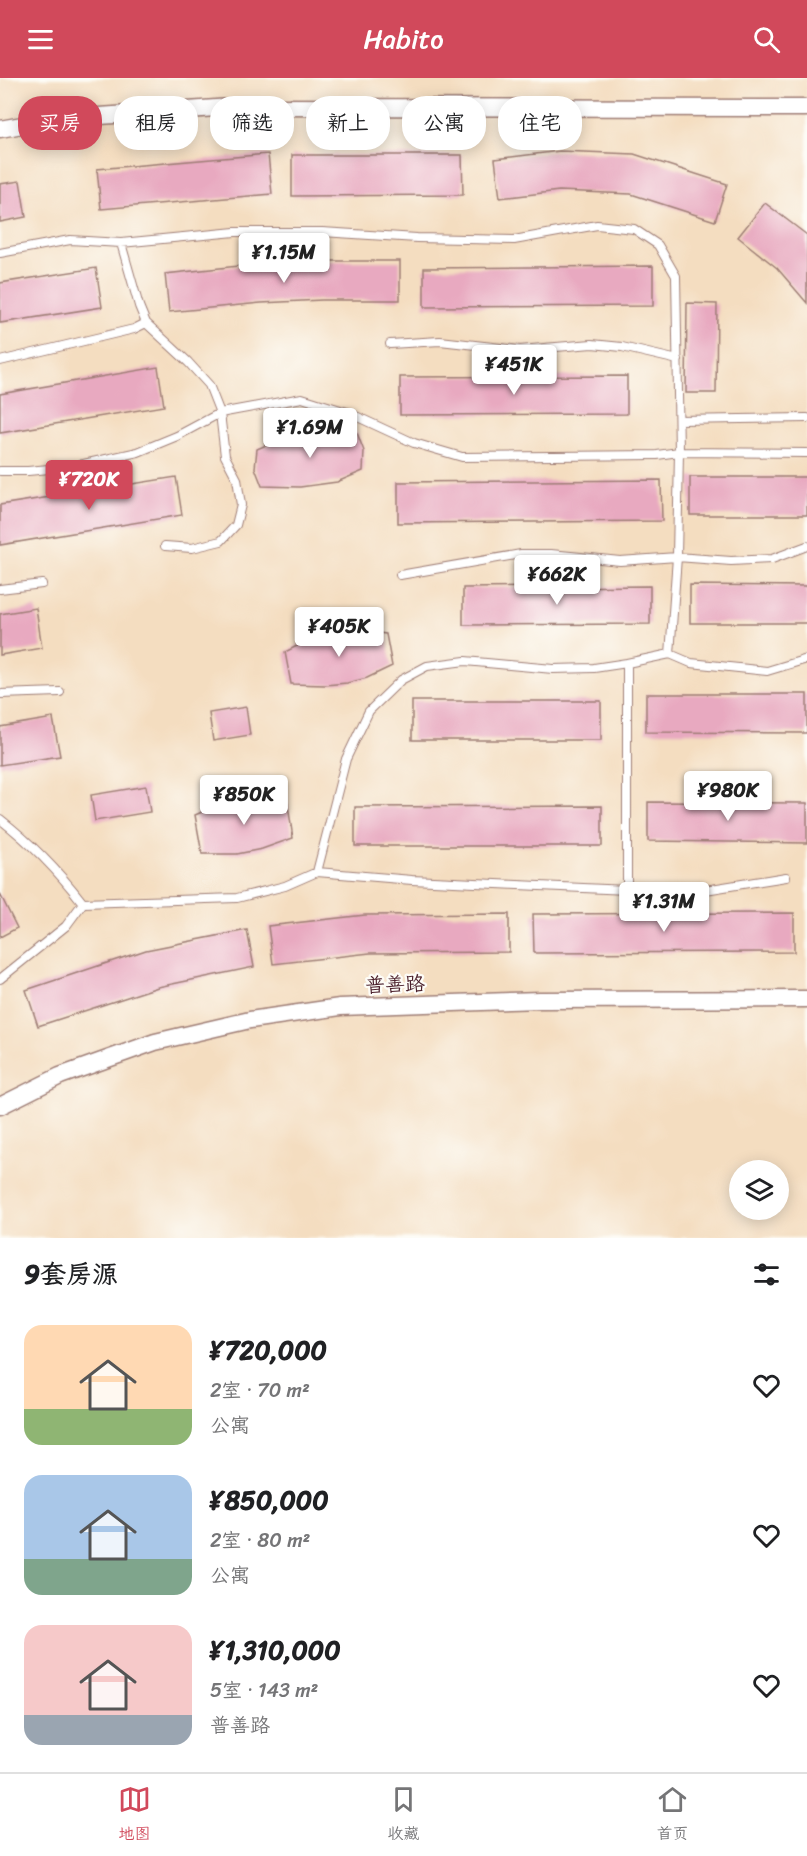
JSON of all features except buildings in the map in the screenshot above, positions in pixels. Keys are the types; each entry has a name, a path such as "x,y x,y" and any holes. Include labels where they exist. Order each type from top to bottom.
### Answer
{"street":[{"path":"0,129 56,119 231,107 807,108"},
{"name":"普善路","path":"0,1106 60,1076 154,1042 250,1020 340,1007 540,1000 807,999"}],"lane":[{"path":"0,253 70,240 121,243 235,232 322,232 417,238 514,240 597,225 634,229 658,245 676,276 679,452 677,557 670,654"},
{"path":"121,243 146,323 209,385 220,413 225,456 237,479 241,505 236,525 221,541 192,548 165,546"},
{"path":"0,361 134,329 146,323"},
{"path":"390,344 440,341 520,350 592,344 622,346 678,360"},
{"path":"0,471 70,467 138,452 177,436 220,413 303,398 348,412 414,443 462,457 679,452 807,453"},
{"path":"679,420 807,418"},
{"path":"400,575 521,554 551,554 620,561 677,557 731,561 772,559 807,546"},
{"path":"0,589 42,584"},
{"path":"318,873 346,759 369,711 401,680 427,666 465,661 553,669 594,668 670,654 691,663 767,671 807,659"},
{"path":"627,663 627,890"},
{"path":"0,694 60,692"},
{"path":"0,819 15,830 65,880 83,903"},
{"path":"83,903 237,898 285,886 318,873 412,880 699,891 786,877"},
{"path":"0,979 66,926 83,903"}]}
